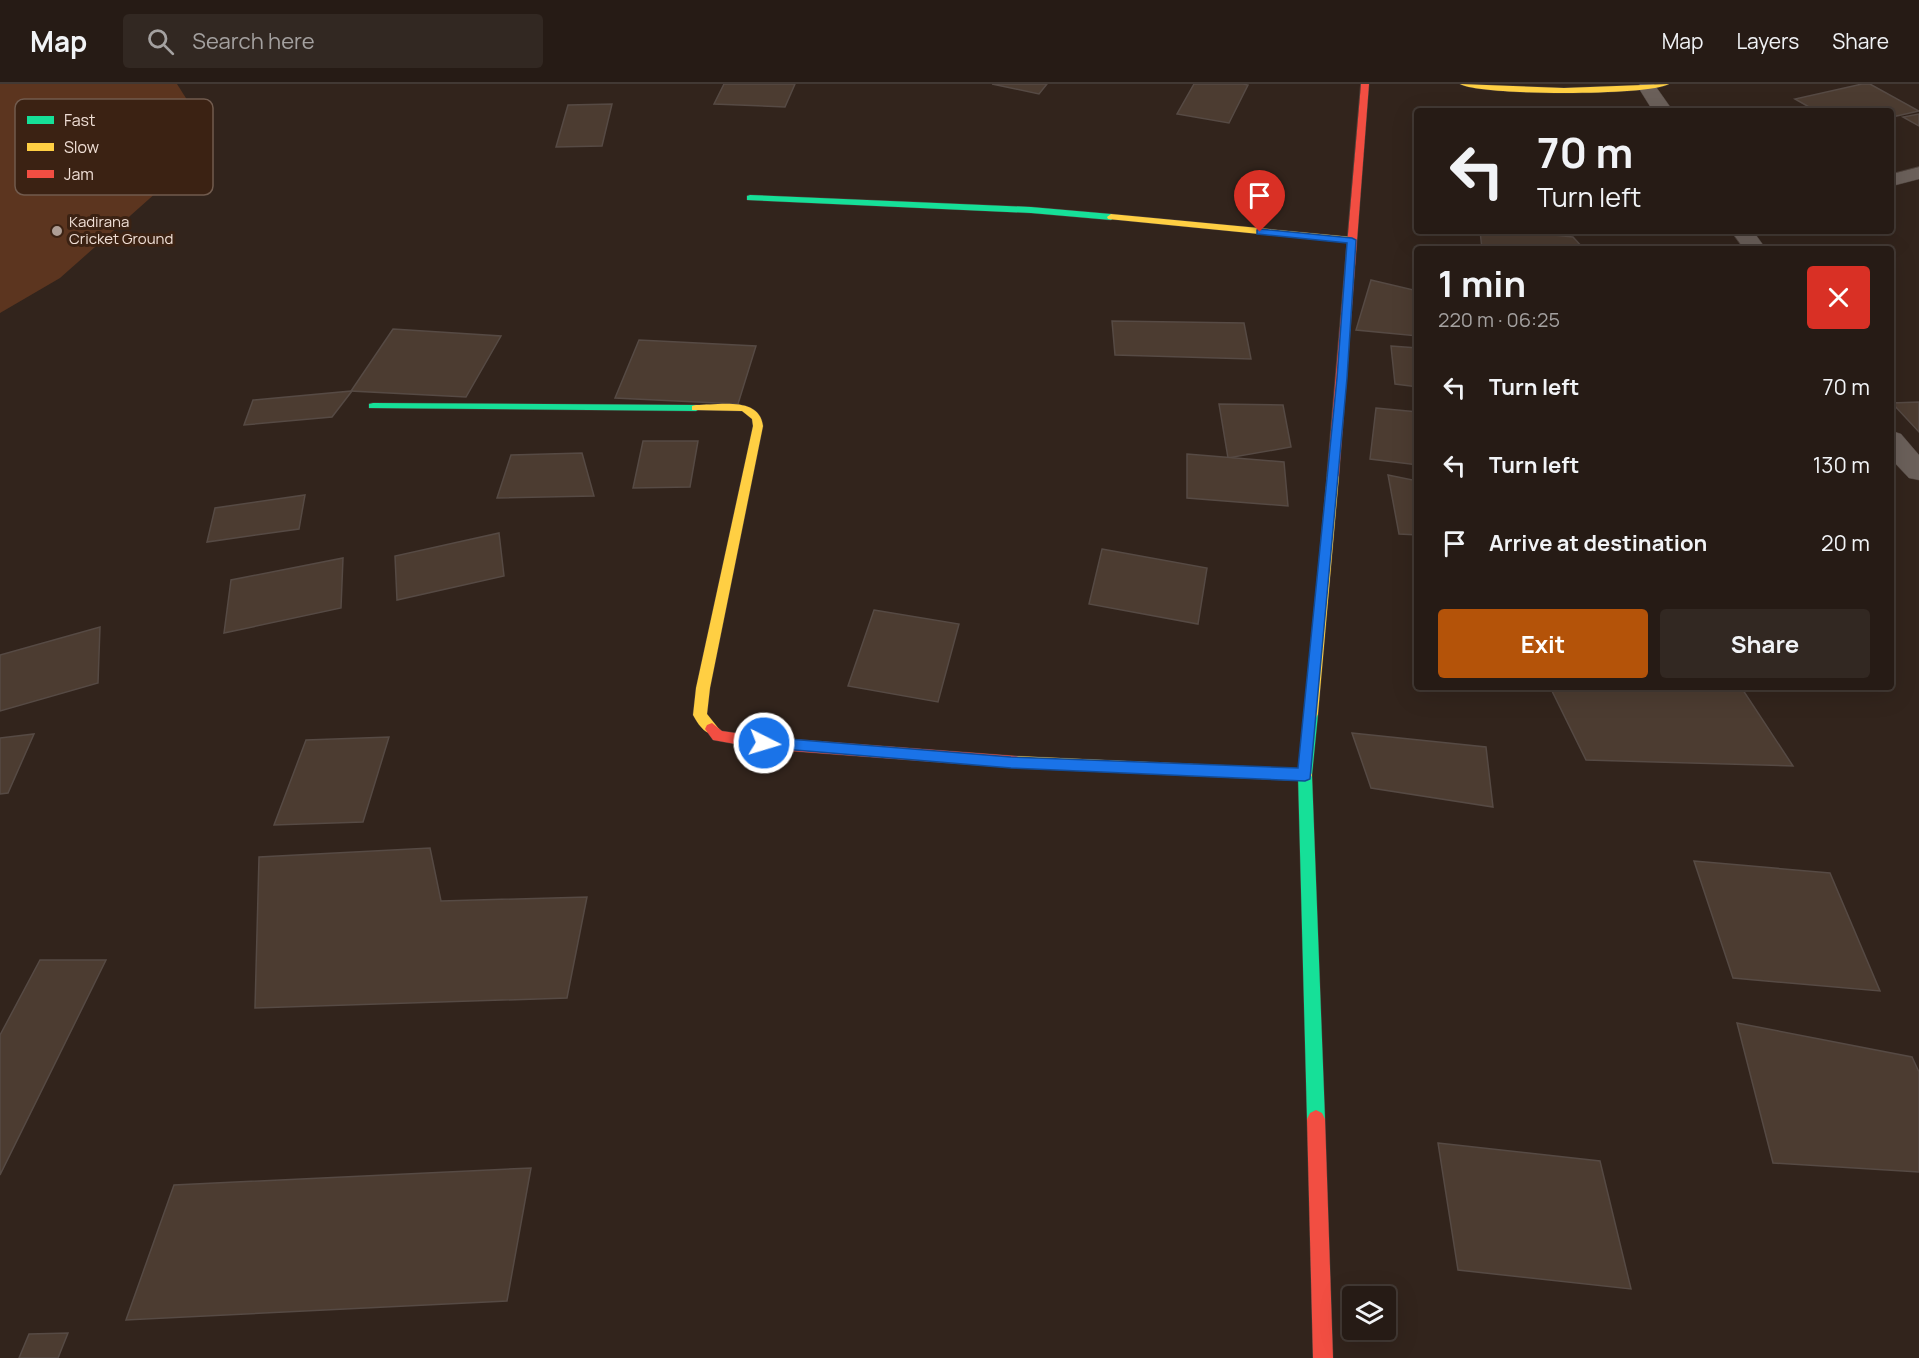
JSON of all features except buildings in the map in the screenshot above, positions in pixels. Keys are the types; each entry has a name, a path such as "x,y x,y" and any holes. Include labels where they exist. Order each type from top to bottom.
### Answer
{"street":[{"path":"1323,1358 1305,775 1342,378 1365,84"},
{"path":"1464,84 1541,90 1656,86 1662,108"},
{"path":"1894,179 1919,173"},
{"path":"750,198 1031,210 1352,240"},
{"path":"373,405 745,408 757,418 758,426 701,706 700,715 718,736 764,743 1011,762 1305,775"},
{"path":"1894,442 1919,471"}],"shaded area":[{"path":"0,84 177,84 186,99 15,99 15,195 154,195 60,278 0,313"}],"traffic: fast":[{"path":"750,198 1031,210 1111,217"},
{"path":"373,406 696,408"},
{"path":"1311,714 1305,775 1316,1119"}],"traffic: slow":[{"path":"1464,84 1564,91 1665,84"},
{"path":"1111,217 1352,240"},
{"path":"696,408 745,408 757,418 758,426 703,688 700,715 712,729"},
{"path":"1311,714 1333,476"},
{"path":"1016,762 1305,775"}],"traffic: jam":[{"path":"1333,476 1365,84"},
{"path":"712,729 718,736 763,743 1016,762"},
{"path":"1316,1119 1323,1358"}],"place":[{"name":"Kadirana Cricket Ground","path":"57,231"}],"route":[{"path":"764,743 1011,762 1305,775 1342,378 1352,240 1260,232"}]}
